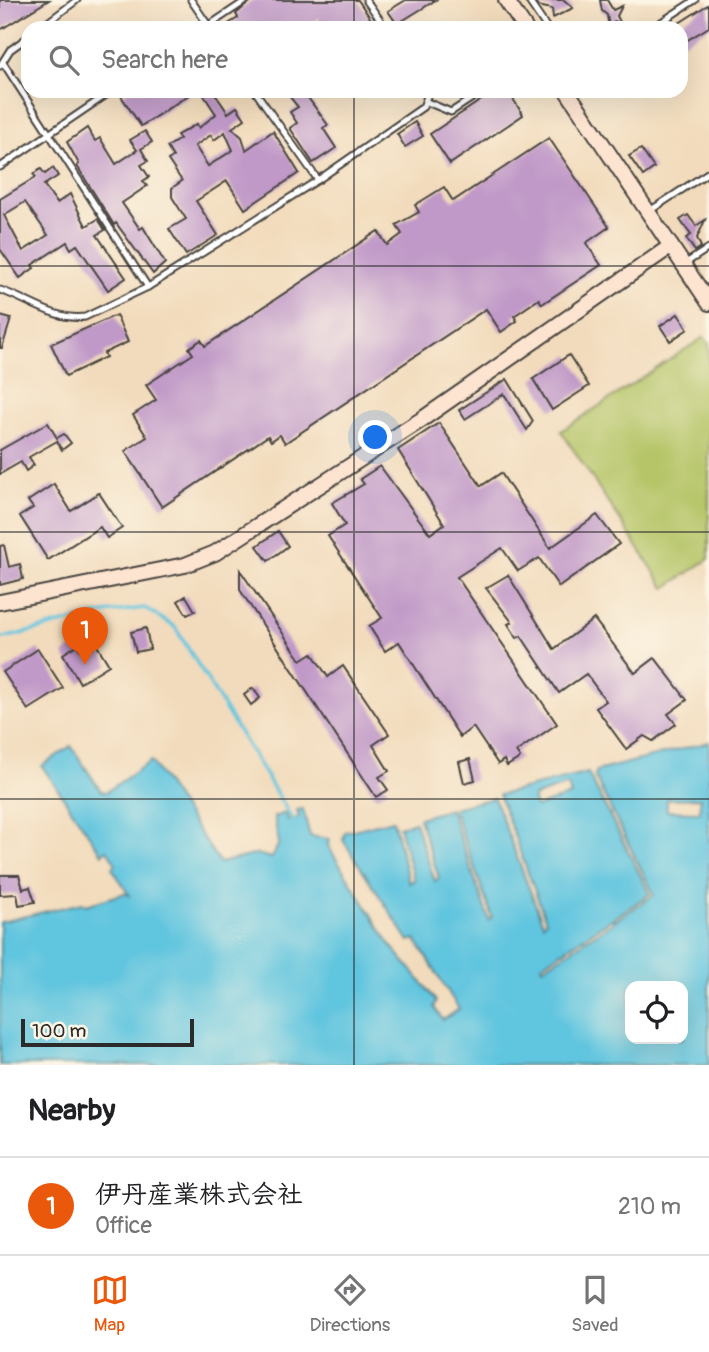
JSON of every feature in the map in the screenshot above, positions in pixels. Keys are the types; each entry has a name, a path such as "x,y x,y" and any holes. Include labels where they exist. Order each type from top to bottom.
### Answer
{"street":[{"path":"506,0 520,21"},
{"path":"572,98 709,303"},
{"path":"0,602 67,586 185,565 215,553 421,420 671,246"}],"lane":[{"path":"49,21 77,0"},
{"path":"191,0 204,21"},
{"path":"217,21 247,0"},
{"path":"366,0 381,21"},
{"path":"528,0 542,21"},
{"path":"663,21 695,0"},
{"path":"21,42 10,50 2,65 21,95"},
{"path":"23,98 148,286"},
{"path":"0,167 102,98"},
{"path":"260,98 318,180"},
{"path":"0,290 55,314 85,317 148,286 318,180 423,107 427,98"},
{"path":"426,102 451,112 472,98"},
{"path":"648,212 709,172"},
{"path":"683,265 709,248"}],"green space":[{"path":"704,337 709,344 709,559 665,588 561,431"}],"water":[{"path":"709,742 709,1065 0,1065 0,922 82,903 86,905 125,893 130,896 112,868 116,864 107,850 102,854 42,766 71,746 101,791 106,792 151,761 220,863 257,854 272,858 279,843 274,817 286,813 288,820 299,818 297,810 303,809 310,836 329,839 328,846 391,946 436,1001 434,1007 443,1020 459,1009 415,939 409,941 343,840 345,832 393,820 409,883 414,880 399,827 415,822 435,881 439,878 419,818 450,809 489,920 492,917 453,808 494,798 543,924 546,921 499,795 588,773 650,894 614,918 616,920 654,895 595,777 596,771","holes":["568,785 571,795 536,807 533,797","700,798 700,812 667,811 667,799","612,919 614,922 543,968 542,965"]}],"building":[{"path":"0,0 49,0 0,30"},
{"path":"252,0 358,0 372,21 321,21 319,18 315,21 233,21 238,18 236,14"},
{"path":"406,0 436,0 402,21 395,21 388,11"},
{"path":"534,0 564,0 573,8 553,18 552,9 538,6"},
{"path":"600,0 607,0 613,10 622,6 617,16 620,21 608,21 607,15 602,11"},
{"path":"709,4 709,27 688,40 688,21 682,21"},
{"path":"122,98 184,98 141,126"},
{"path":"206,98 218,98 228,113 237,107 245,119 232,128 242,137 246,150 273,131 299,173 245,209 227,181 196,201 218,235 186,255 169,229 186,219 172,197 172,188 182,181 168,160 173,157 167,147 180,139 177,135 197,124 199,128 216,114","holes":["225,132 233,150 208,166 195,146 211,135 214,140"]},
{"path":"291,98 308,98 328,125 323,128 336,148 313,163 290,128 297,123 290,112 298,107"},
{"path":"484,98 512,98 523,115 450,164 430,134"},
{"path":"415,122 423,136 405,147 397,134"},
{"path":"87,128 95,141 100,138 116,164 137,150 130,140 145,131 152,142 141,149 148,161 141,165 149,177 143,181 147,186 122,203 140,229 143,227 165,263 153,274 116,223 114,225 77,166 79,164 67,142"},
{"path":"549,138 609,227 586,243 601,265 542,304 539,299 514,316 517,321 501,332 486,309 285,443 280,435 271,441 268,436 162,507 125,451 147,437 133,415 156,400 146,385 193,354 189,348 201,340 205,346 378,231 387,245 402,234 396,225 419,212 415,205 444,187 453,201"},
{"path":"641,149 654,168 643,176 629,156"},
{"path":"53,168 58,176 44,185 57,203 70,194 86,226 98,219 105,230 97,235 126,278 108,290 77,245 71,249 67,242 32,265 34,268 20,278 0,249 0,199 36,177 33,174 41,169 45,174","holes":["25,202 48,235 23,251 4,215"]},
{"path":"688,215 696,226 705,220 697,238 701,247 695,251 686,238 691,235 680,220"},
{"path":"678,314 688,329 670,341 660,326"},
{"path":"116,315 128,342 104,353 106,357 66,376 51,344"},
{"path":"0,316 11,319 2,348 0,348"},
{"path":"569,355 589,386 552,410 533,379"},
{"path":"507,379 533,421 527,430 504,394 465,419 459,410"},
{"path":"48,423 57,438 64,434 71,443 62,450 57,441 29,457 34,465 26,471 21,462 0,474 0,450"},
{"path":"439,423 481,486 501,473 550,548 597,515 619,544 559,587 539,558 518,571 502,548 457,577 557,724 516,752 520,758 507,766 504,760 498,764 473,727 460,737 399,642 385,651 369,626 382,618 328,536 345,525 332,503 364,484 360,479 380,466 430,534 444,524 398,450"},
{"path":"54,484 71,511 99,493 122,528 107,538 100,527 48,560 20,516 33,508 28,501"},
{"path":"278,531 288,546 268,561 257,546"},
{"path":"4,545 9,567 20,564 23,579 0,585 0,546"},
{"path":"240,570 301,660 312,653 328,677 343,666 389,734 373,745 389,771 379,777 388,790 376,797 240,590"},
{"path":"508,575 554,649 594,619 635,673 655,658 687,700 668,714 676,724 653,741 644,736 626,749 596,708 606,701 586,674 559,693 521,636 517,638 508,624 512,622 486,588"},
{"path":"186,596 195,611 187,615 178,601"},
{"path":"146,628 150,649 136,652 131,632"},
{"path":"96,644 109,665 80,683 63,654 77,645 82,652"},
{"path":"38,649 63,688 28,710 3,672"},
{"path":"253,688 260,698 251,705 244,695"},
{"path":"470,759 475,780 464,783 459,762"},
{"path":"0,875 19,875 23,889 30,887 35,902 19,905 17,894 0,895"}],"waterway":[{"path":"0,639 104,613 145,608 175,627 293,820"}],"place":[{"name":"伊丹産業株式会社","path":"85,665"}]}
